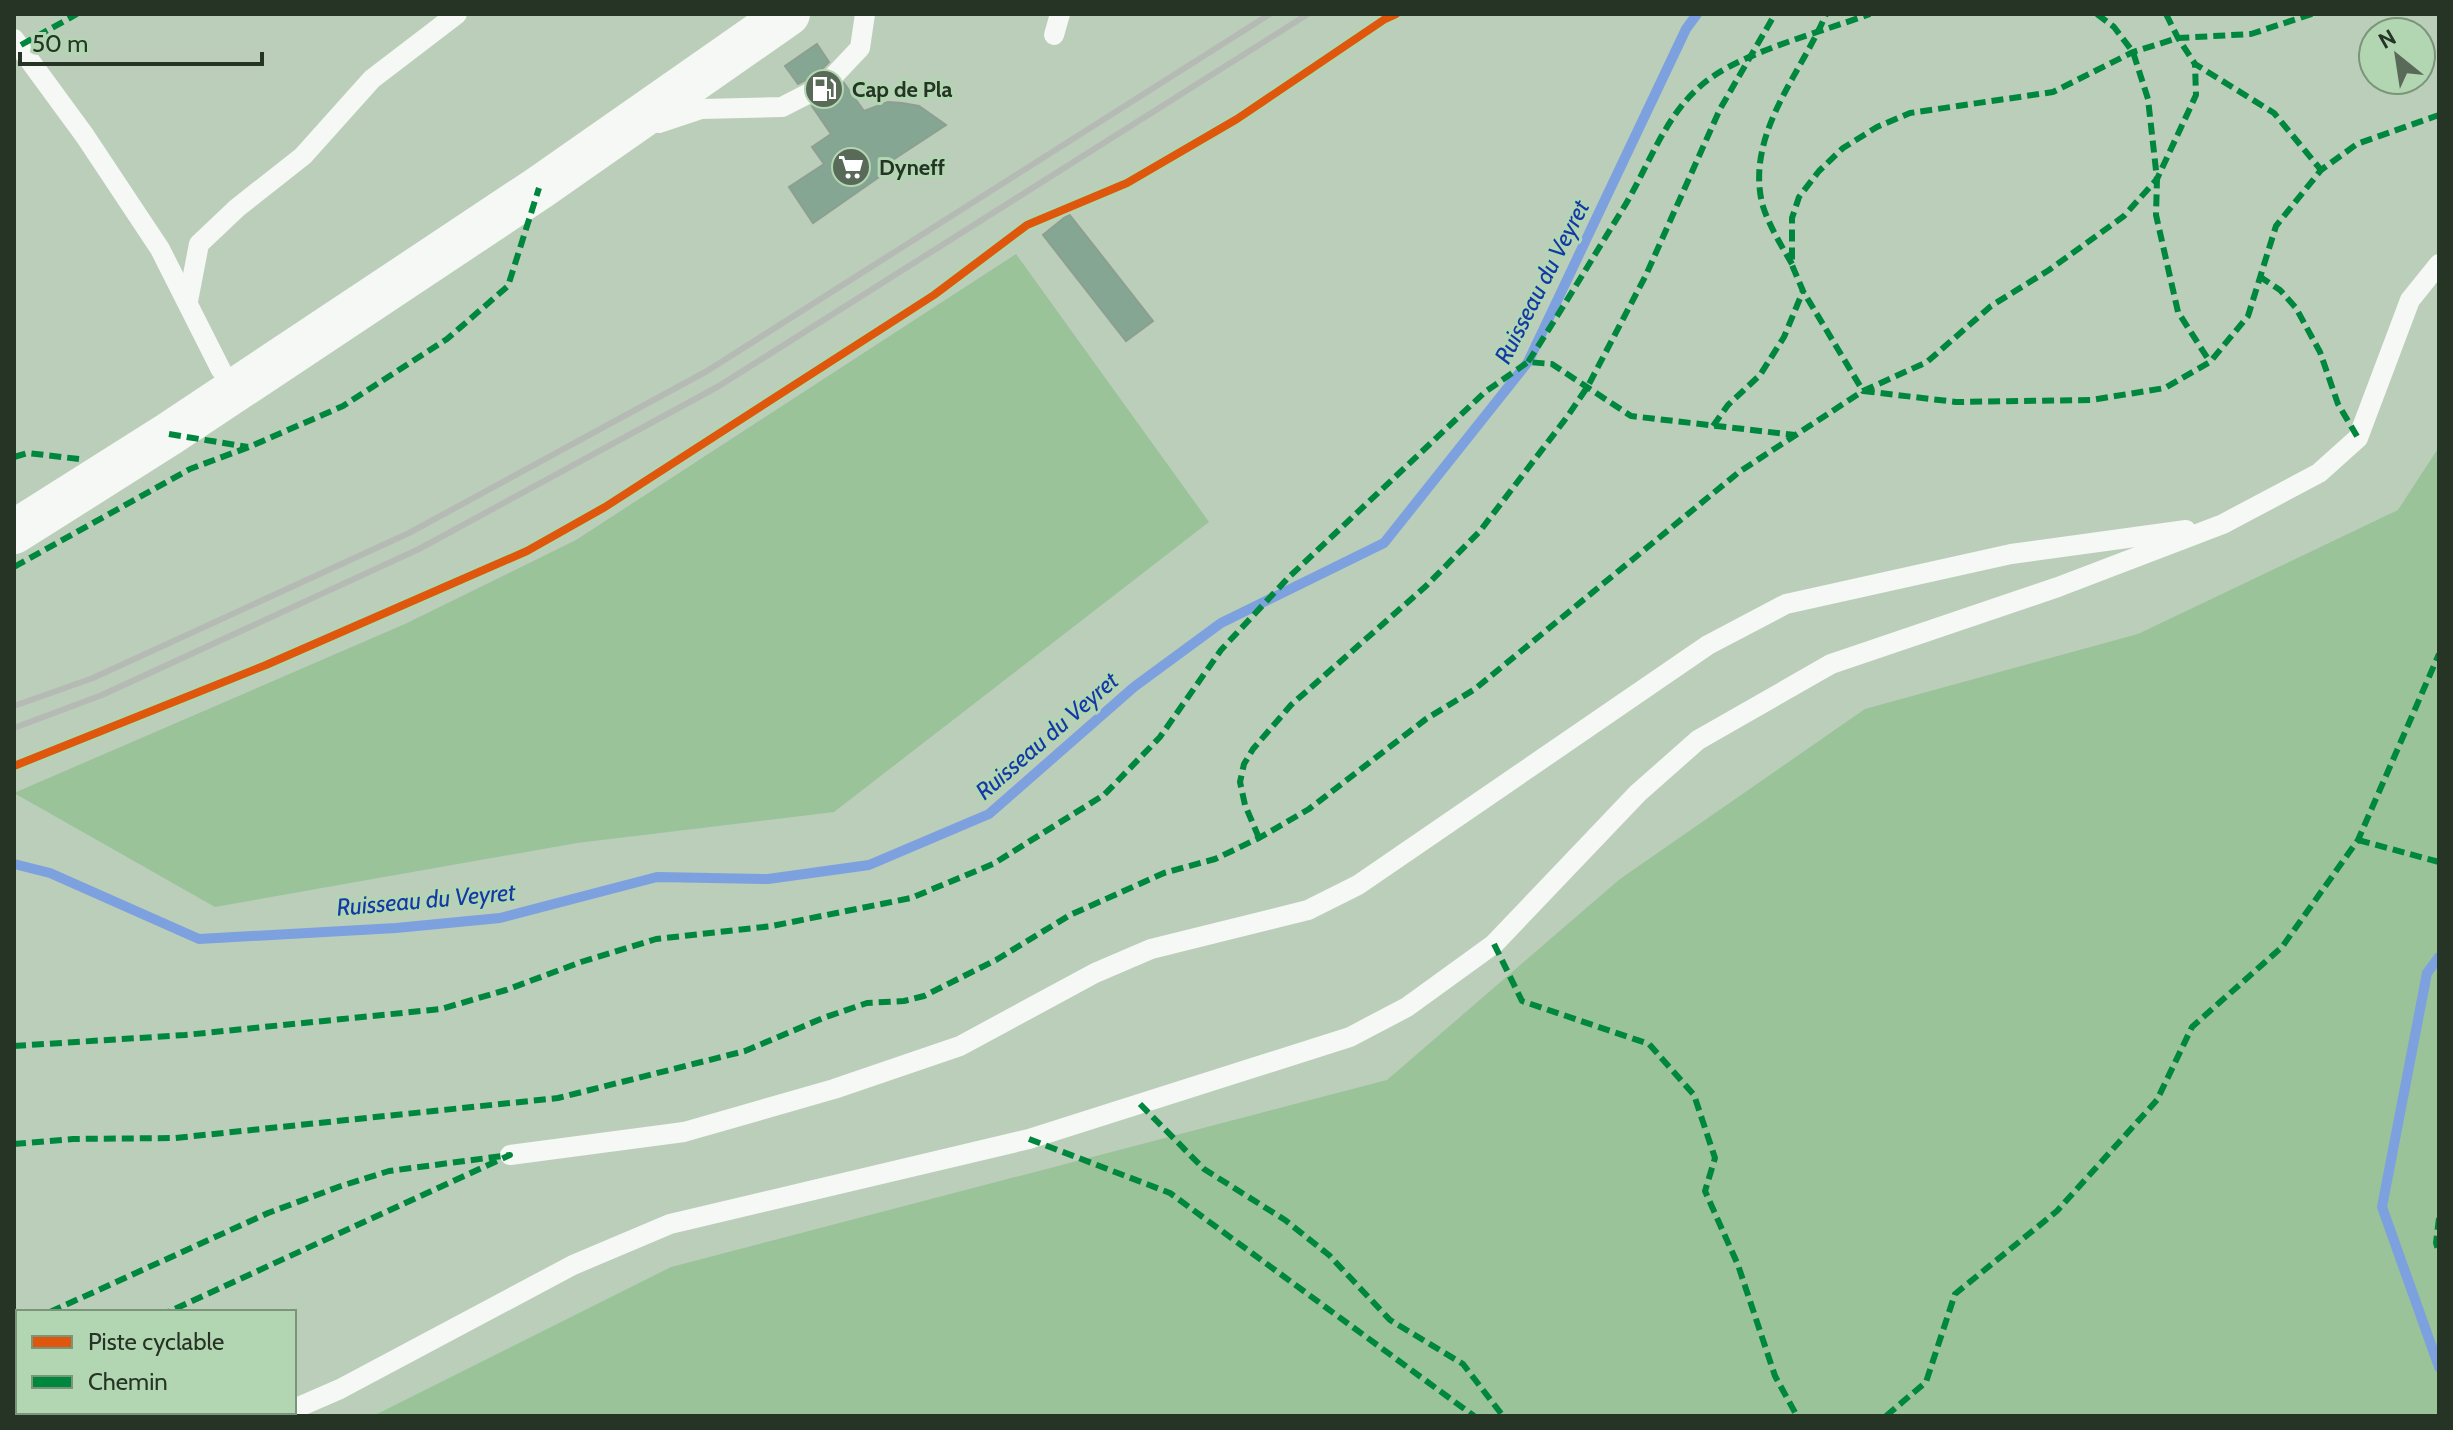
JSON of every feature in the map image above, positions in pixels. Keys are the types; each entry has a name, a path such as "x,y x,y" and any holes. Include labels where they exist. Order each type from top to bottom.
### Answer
{"main road":[{"path":"14,500 221,370 476,201 749,14"},
{"path":"14,532 156,443 539,188 788,14"}],"lane":[{"path":"188,301 199,244 237,208 303,156 372,79 457,14"},
{"path":"339,321 663,120 701,109 782,107 825,85 860,48 865,14"},
{"path":"1054,35 1060,14"},
{"path":"14,39 85,136 152,236 221,370"},
{"path":"296,1408 340,1389 573,1265 670,1224 1029,1139 1350,1037 1407,1007 1494,944 1638,793 1698,740 1831,664 2058,587 2223,524 2319,473 2358,438 2410,300 2439,264"},
{"path":"510,1155 684,1132 834,1089 960,1046 1095,973 1151,949 1308,910 1358,885 1708,645 1786,604 2011,554 2223,524"}],"green space":[{"path":"1016,254 1209,522 834,812 577,843 215,907 14,793 405,624 576,540"},
{"path":"2439,447 2439,1416 373,1416 671,1267 1387,1080 1620,879 1865,709 2138,634 2398,510"}],"building":[{"path":"817,44 829,62 817,74 798,84 785,66"},
{"name":"Dyneff","path":"844,83 864,111 888,102 902,103 919,106 946,125 879,169 882,175 813,223 789,187 824,164 812,147 831,134 812,106 831,96"},
{"path":"1069,214 1153,321 1126,341 1043,235"}],"waterway":[{"name":"Ruisseau du Veyret","path":"14,864 50,873 199,939 396,928 500,918 657,877 768,879 869,865 989,814 1134,687 1221,623 1384,543 1528,362 1686,29 1697,14"},
{"path":"2439,957 2427,973 2382,1207 2439,1367"}],"railway":[{"path":"14,706 93,678 409,533 707,371 1270,14"},
{"path":"14,728 102,695 419,549 719,386 1308,14"}],"marked path":[{"path":"21,45 77,14"},
{"path":"1259,838 1245,805 1240,782 1244,764 1253,749 1291,705 1426,586 1480,531 1567,417 1588,386 1646,275 1720,109 1775,14"},
{"path":"1792,264 1771,227 1762,203 1759,177 1762,152 1779,105 1826,14"},
{"path":"1528,362 1624,207 1661,137 1696,90 1712,77 1747,58 1870,14"},
{"path":"2097,14 2114,27 2133,52 2148,99 2157,179 2156,215 2178,312 2210,362"},
{"path":"2166,14 2195,64 2274,113 2321,170"},
{"path":"2312,14 2251,34 2178,38 2133,52 2053,92 1910,113 1877,127 1843,148 1819,171 1799,197 1792,218 1792,265 1803,291 1863,391 1956,402 2091,400 2165,388 2210,362 2248,316 2276,226 2321,170 2357,144 2439,115"},
{"path":"14,1144 73,1139 175,1138 558,1098 745,1051 867,1003 904,1001 924,996 996,960 1070,915 1164,873 1215,859 1259,838 1309,809 1426,719 1475,689 1739,472 1863,391 1927,362 1991,306 2049,270 2124,216 2157,179 2196,95 2195,64"},
{"path":"14,567 190,469 343,406 447,339 508,286 539,188"},
{"path":"2259,276 2280,290 2296,308 2320,352 2338,404 2358,438"},
{"path":"1713,426 1728,405 1760,375 1784,337 1803,291"},
{"path":"14,1046 185,1035 441,1009 656,939 772,926 911,898 993,864 1104,795 1160,737 1221,650 1289,577 1485,392 1528,362 1552,364 1631,416 1795,435"},
{"path":"169,434 248,447"},
{"path":"14,457 28,453 79,459"},
{"path":"1886,1416 1926,1382 1955,1294 2057,1211 2157,1100 2192,1027 2282,947 2358,840 2439,654"},
{"path":"2358,840 2439,862"},
{"path":"1494,944 1522,1001 1649,1044 1694,1095 1715,1158 1705,1191 1738,1265 1775,1376 1797,1416"},
{"path":"1140,1104 1204,1169 1285,1220 1329,1255 1390,1320 1463,1364 1503,1416"},
{"path":"1029,1139 1170,1193 1474,1416"},
{"path":"54,1310 268,1213 341,1186 389,1171 510,1155 172,1310"},
{"path":"2439,1218 2436,1243 2439,1253"}],"cycle path":[{"path":"14,766 266,665 527,551 605,507 934,295 1027,225 1127,183 1237,119 1396,14"}],"place":[{"name":"Cap de Pla","path":"824,89"},
{"name":"Dyneff","path":"851,167"}]}
